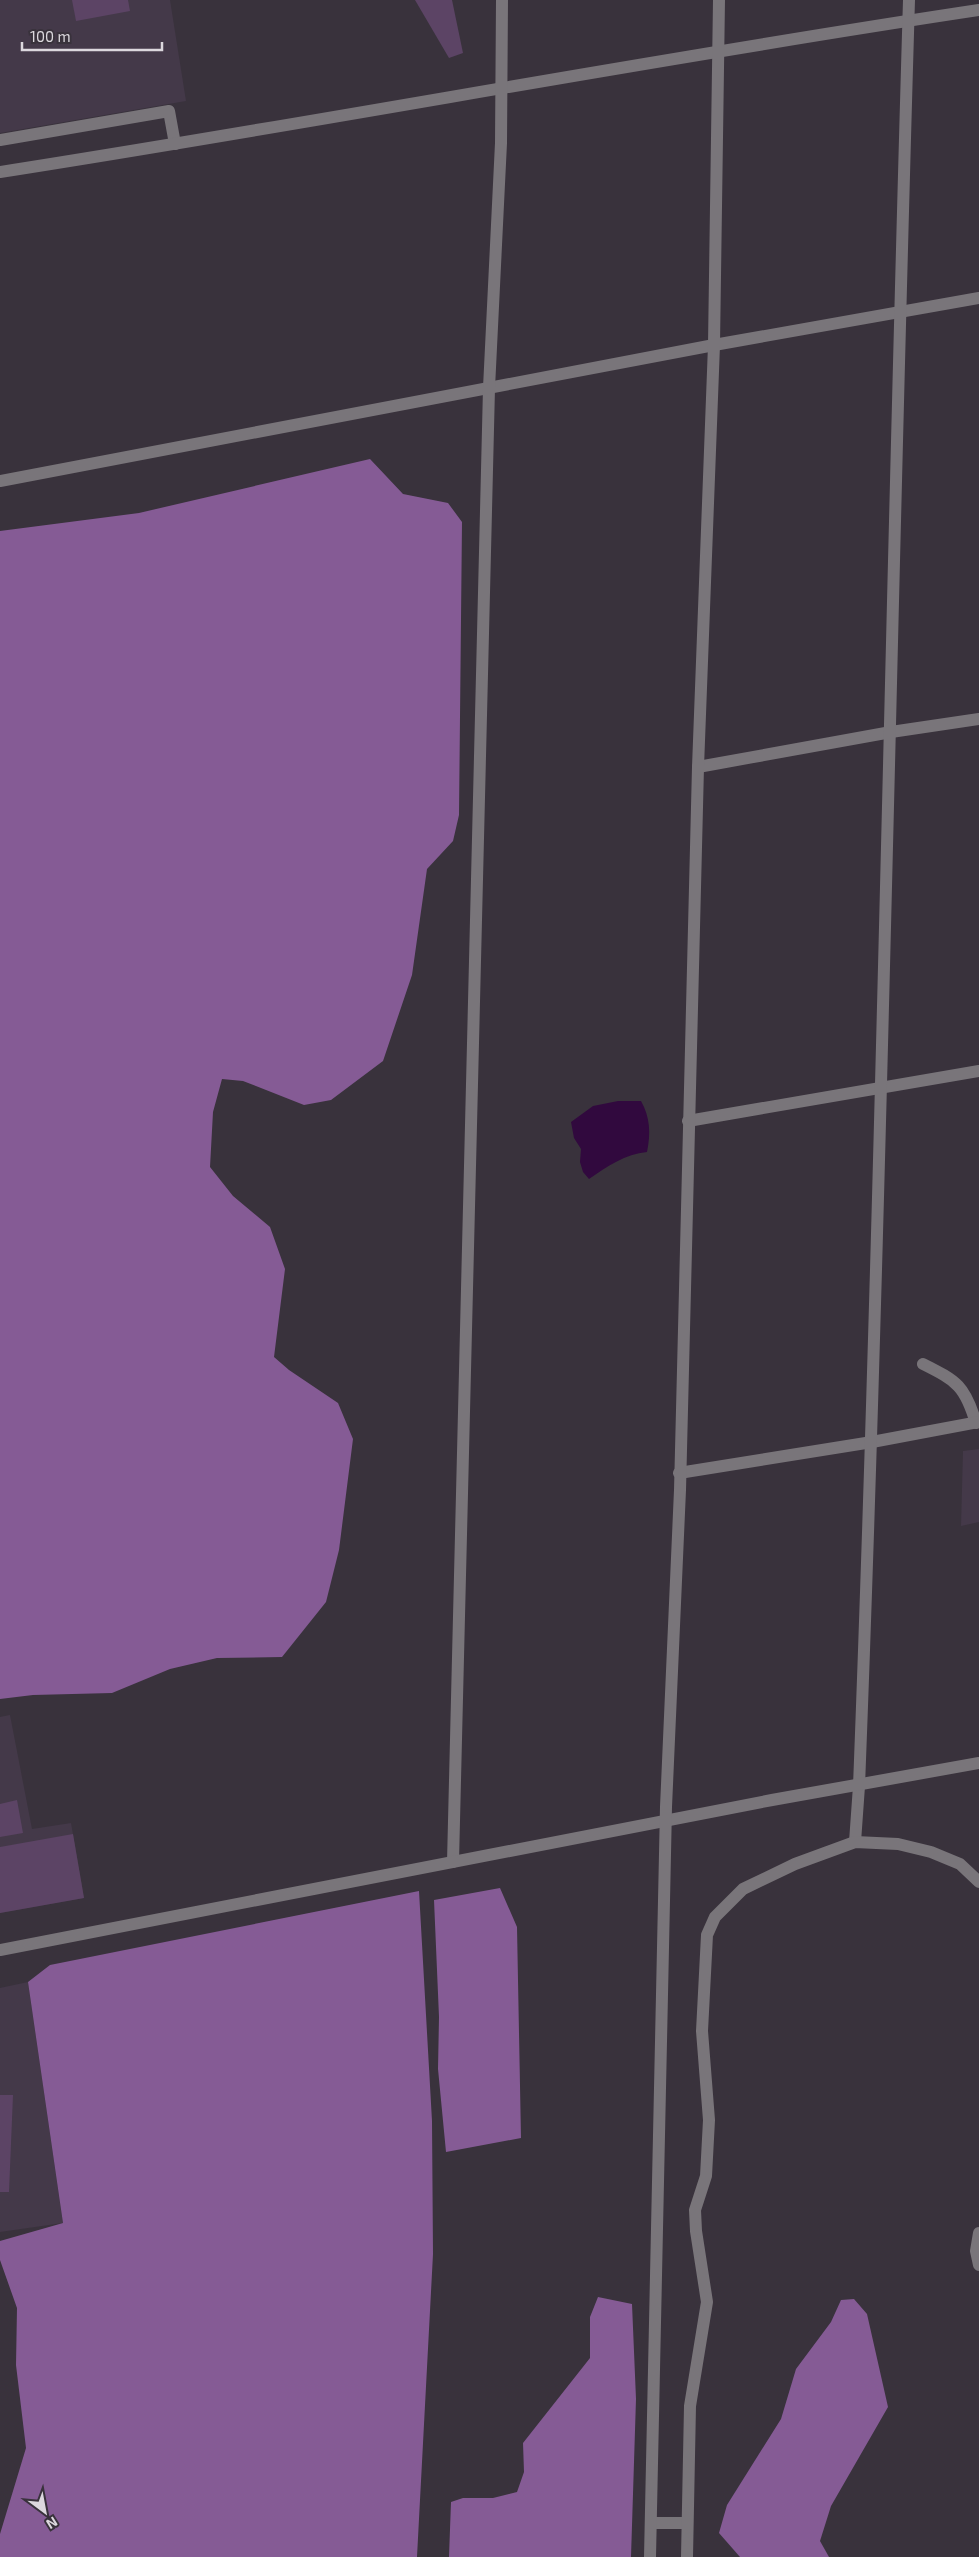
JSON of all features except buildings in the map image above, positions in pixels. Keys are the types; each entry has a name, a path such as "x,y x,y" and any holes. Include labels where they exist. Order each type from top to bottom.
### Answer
{"street":[{"path":"452,1862 490,388 502,88 502,0"},
{"path":"650,2557 666,1821 679,1473 698,767 714,345 716,51 719,0"},
{"path":"855,1842 859,1786 872,1442 879,1089 891,732 909,0"},
{"path":"0,172 175,144 716,51 979,10"},
{"path":"0,140 169,111 175,144"},
{"path":"0,482 714,345 979,298"},
{"path":"698,767 891,732 979,719"},
{"path":"688,1121 979,1071"},
{"path":"679,1473 978,1423 966,1393 949,1378 923,1364"},
{"path":"0,1950 666,1821 979,1763"},
{"path":"687,2557 690,2406 707,2302 696,2231 696,2210 706,2176 709,2120 704,2084 702,2031 707,1935 715,1917 743,1889 795,1864 855,1842 898,1844 931,1852 960,1864 979,1882"},
{"path":"979,2233 976,2251 979,2265"},
{"path":"652,2523 687,2523"}],"shaded area":[{"path":"0,0 170,0 186,101 0,133"},
{"path":"72,0 128,0 130,11 76,21"},
{"path":"415,0 452,0 463,53 449,58"},
{"path":"370,459 403,494 448,503 462,522 459,815 453,841 427,869 412,975 383,1061 331,1100 304,1105 243,1081 222,1079 213,1112 210,1167 233,1196 270,1227 285,1269 274,1357 289,1370 338,1403 353,1439 339,1550 326,1602 282,1657 217,1658 170,1669 112,1693 33,1695 0,1699 0,531 139,513"},
{"path":"618,1101 641,1101 649,1125 647,1152 624,1158 589,1179 583,1172 580,1162 581,1149 574,1138 571,1122 593,1106"},
{"path":"979,1449 979,1522 961,1526 963,1451"},
{"path":"10,1715 32,1829 71,1823 84,1898 0,1913 0,1717"},
{"path":"17,1800 23,1833 0,1837 0,1804"},
{"path":"73,1834 84,1898 0,1913 0,1847"},
{"path":"500,1888 517,1927 521,2138 446,2152 438,2069 439,2017 434,1900"},
{"path":"419,1891 432,2121 433,2254 417,2557 0,2557 0,2534 26,2448 16,2365 17,2308 0,2260 0,2241 63,2223 28,1982 50,1965"},
{"path":"28,1982 63,2223 0,2232 0,1988"},
{"path":"0,2095 13,2095 9,2192 0,2192"},
{"path":"598,2297 632,2304 636,2399 631,2557 449,2557 451,2502 463,2498 493,2498 517,2492 524,2472 523,2443 590,2358 590,2317"},
{"path":"854,2299 867,2314 888,2407 831,2506 820,2541 829,2557 740,2557 719,2533 727,2505 781,2419 796,2369 831,2322 841,2300"}]}
